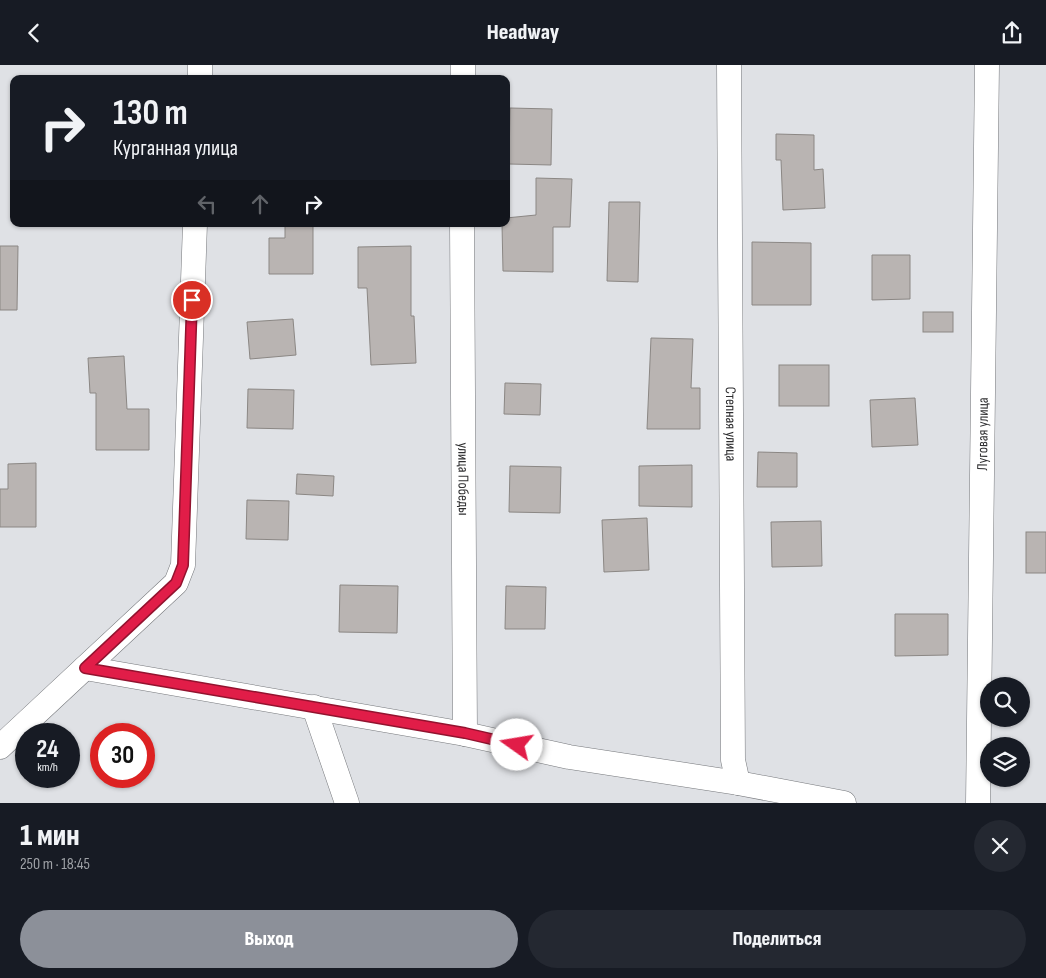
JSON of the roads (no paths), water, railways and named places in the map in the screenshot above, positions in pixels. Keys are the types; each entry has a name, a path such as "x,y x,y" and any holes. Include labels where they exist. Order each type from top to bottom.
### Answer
{"street":[{"name":"Степная улица","path":"729,65 733,760 738,783"},
{"name":"Луговая улица","path":"978,803 987,65"},
{"path":"0,747 176,583 183,565 195,227"},
{"name":"улица Победы","path":"462,227 465,733"},
{"path":"85,668 465,733 569,757 738,783 844,803"},
{"path":"314,707 347,803"}]}
